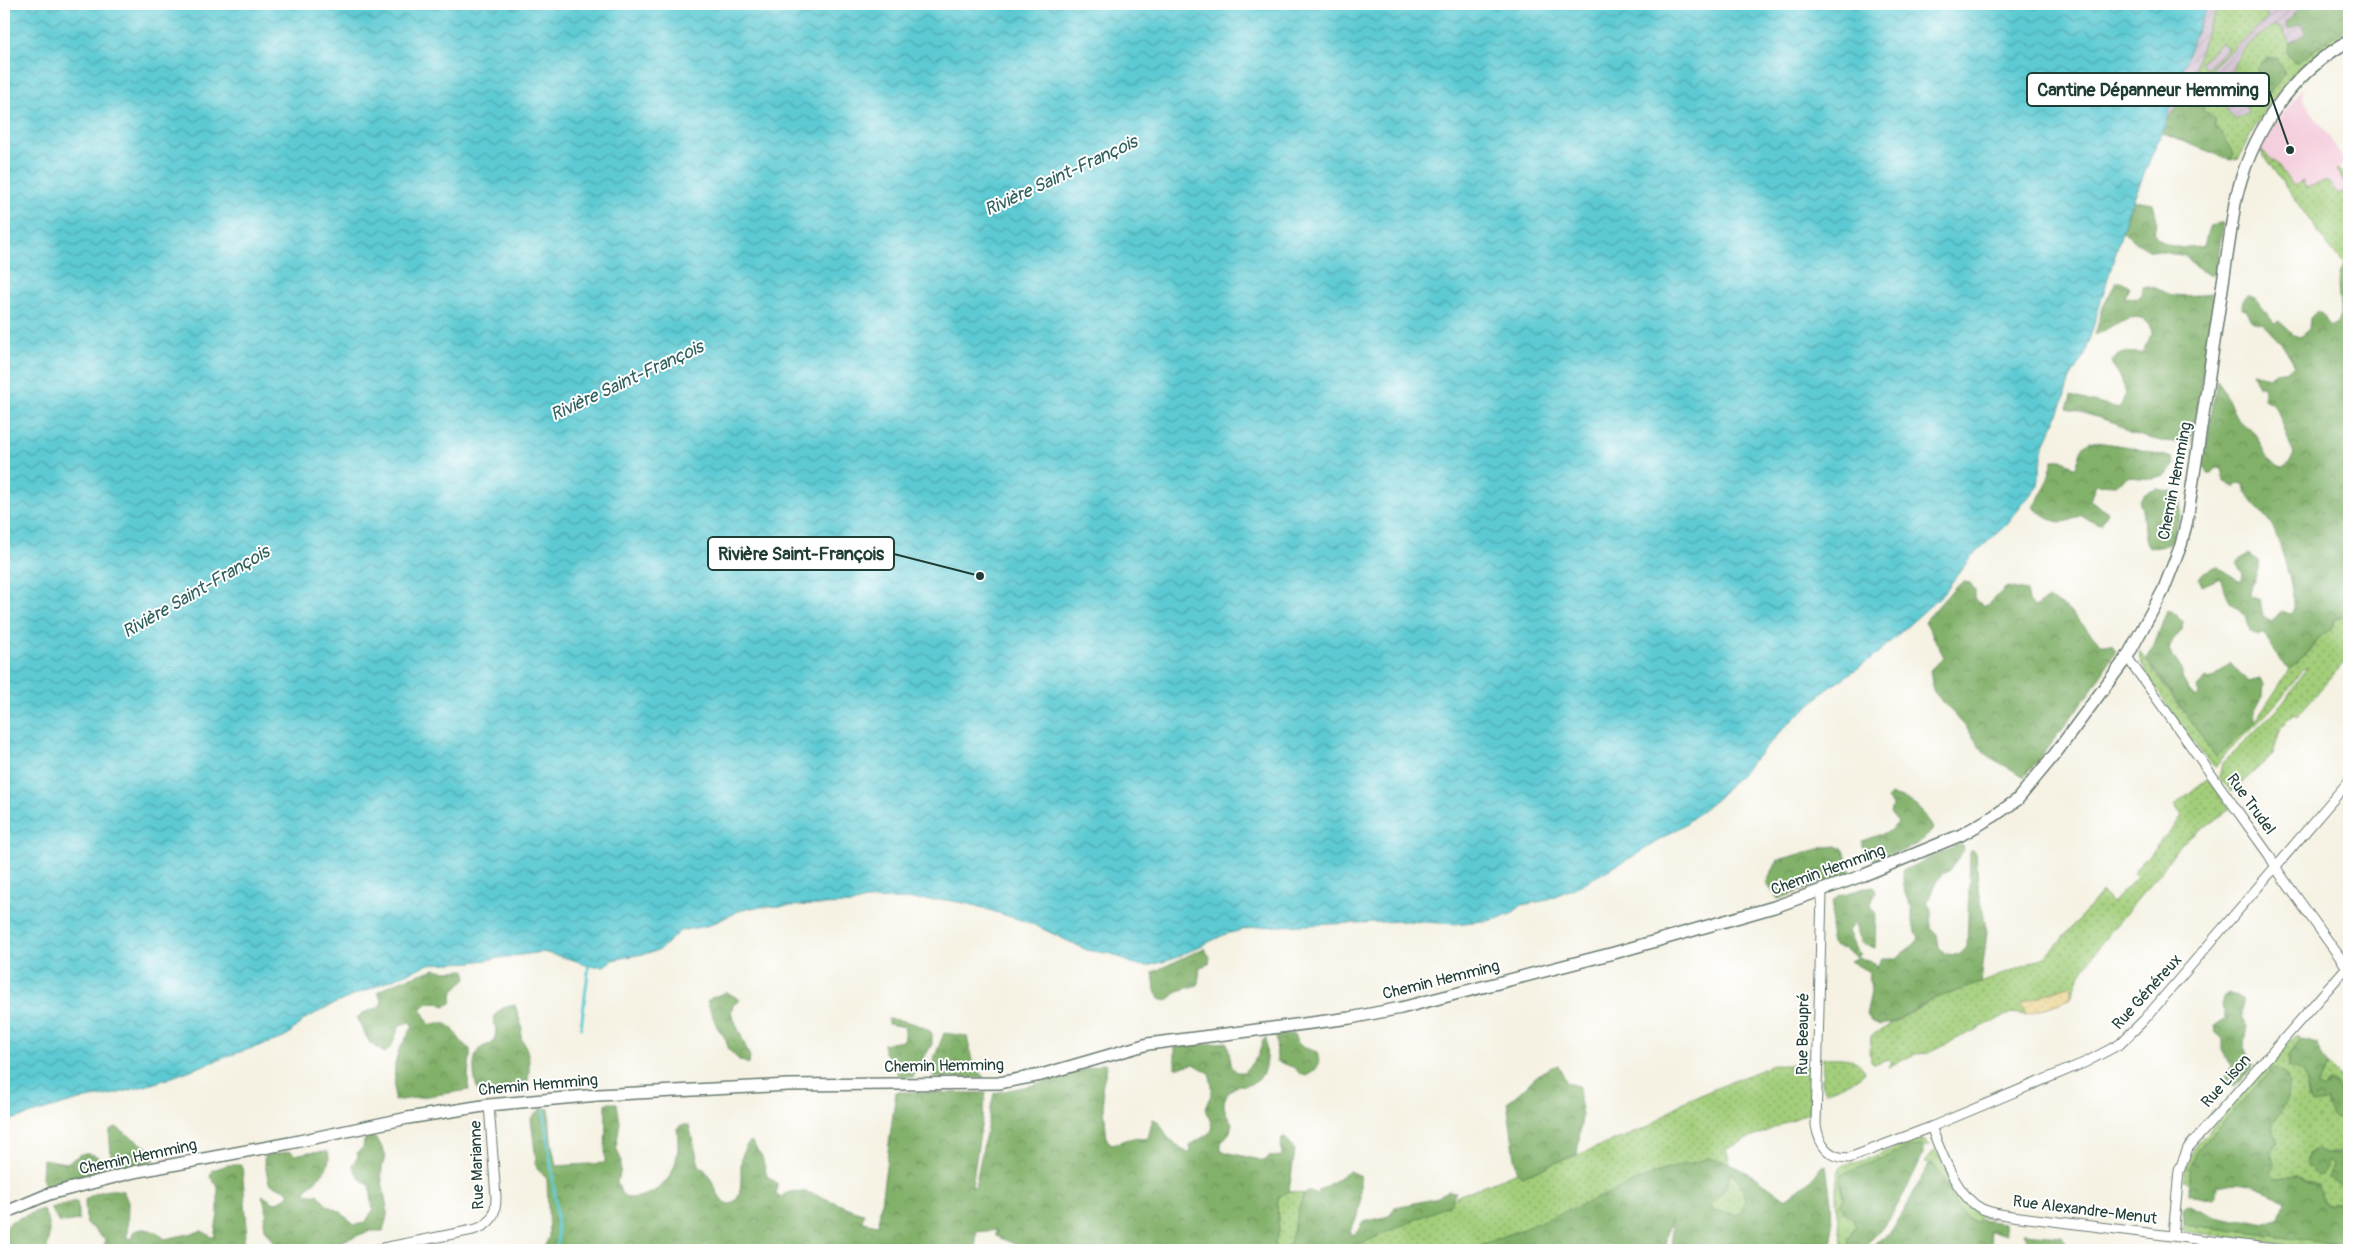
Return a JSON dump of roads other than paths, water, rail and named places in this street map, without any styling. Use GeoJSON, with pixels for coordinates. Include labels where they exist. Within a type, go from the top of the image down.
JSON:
{"type":"FeatureCollection","features":[{"type":"Feature","properties":{"kind":"street","name":"Chemin Hemming"},"geometry":{"type":"LineString","coordinates":[[4,1213],[55,1192],[134,1172],[290,1143],[416,1116],[489,1105],[598,1095],[788,1085],[1000,1083],[1041,1075],[1145,1044],[1350,1018],[1401,1008],[1650,943],[1822,892],[1961,835],[2006,809],[2036,779],[2127,657],[2164,591],[2185,530],[2235,203],[2247,160],[2257,138],[2293,87],[2320,60],[2349,41]]}},
{"type":"Feature","properties":{"kind":"street","name":"Rue Trudel"},"geometry":{"type":"LineString","coordinates":[[2127,657],[2348,968]]}},
{"type":"Feature","properties":{"kind":"street","name":"Rue Généreux"},"geometry":{"type":"LineString","coordinates":[[1849,1158],[1931,1127],[2086,1062],[2120,1044],[2144,1020],[2349,781]]}},
{"type":"Feature","properties":{"kind":"street","name":"Rue Beaupré"},"geometry":{"type":"LineString","coordinates":[[1822,892],[1816,1125],[1819,1139],[1825,1150],[1836,1157],[1849,1158]]}},
{"type":"Feature","properties":{"kind":"street","name":"Rue Lison"},"geometry":{"type":"LineString","coordinates":[[2173,1236],[2178,1172],[2188,1148],[2348,968]]}},
{"type":"Feature","properties":{"kind":"street","name":"Rue Marianne"},"geometry":{"type":"LineString","coordinates":[[373,1250],[473,1230],[484,1226],[492,1219],[496,1209],[496,1197],[489,1105]]}},
{"type":"Feature","properties":{"kind":"street","name":"Rue Alexandre-Menut"},"geometry":{"type":"LineString","coordinates":[[1931,1127],[1960,1189],[1971,1202],[1982,1209],[2012,1216],[2283,1250]]}},
{"type":"Feature","properties":{"kind":"water","name":"Rivière Saint-François"},"geometry":{"type":"Polygon","coordinates":[[[4,4],[2209,4],[2193,39],[2166,122],[2128,212],[2085,354],[2070,379],[2060,410],[2044,445],[2038,485],[2007,524],[1971,557],[1943,594],[1871,659],[1829,688],[1788,724],[1717,799],[1685,824],[1637,854],[1579,886],[1543,901],[1522,905],[1511,914],[1493,920],[1454,924],[1407,921],[1255,927],[1226,934],[1173,959],[1148,966],[1136,965],[1112,954],[1087,950],[1030,923],[970,904],[947,900],[888,899],[865,900],[852,904],[756,907],[741,910],[710,925],[680,931],[658,951],[612,960],[604,966],[588,966],[574,960],[542,952],[472,962],[429,964],[329,1006],[305,1019],[284,1038],[156,1083],[111,1095],[79,1100],[4,1122],[4,4]]]}},
{"type":"Feature","properties":{"kind":"waterway"},"geometry":{"type":"LineString","coordinates":[[581,1028],[589,964]]}},
{"type":"Feature","properties":{"kind":"waterway"},"geometry":{"type":"LineString","coordinates":[[544,1111],[556,1204],[558,1250]]}},
{"type":"Feature","properties":{"kind":"place","name":"Cantine Dépanneur Hemming"},"geometry":{"type":"Point","coordinates":[2290,150]}},
{"type":"Feature","properties":{"kind":"place","name":"Rivière Saint-François"},"geometry":{"type":"Point","coordinates":[980,576]}}]}
